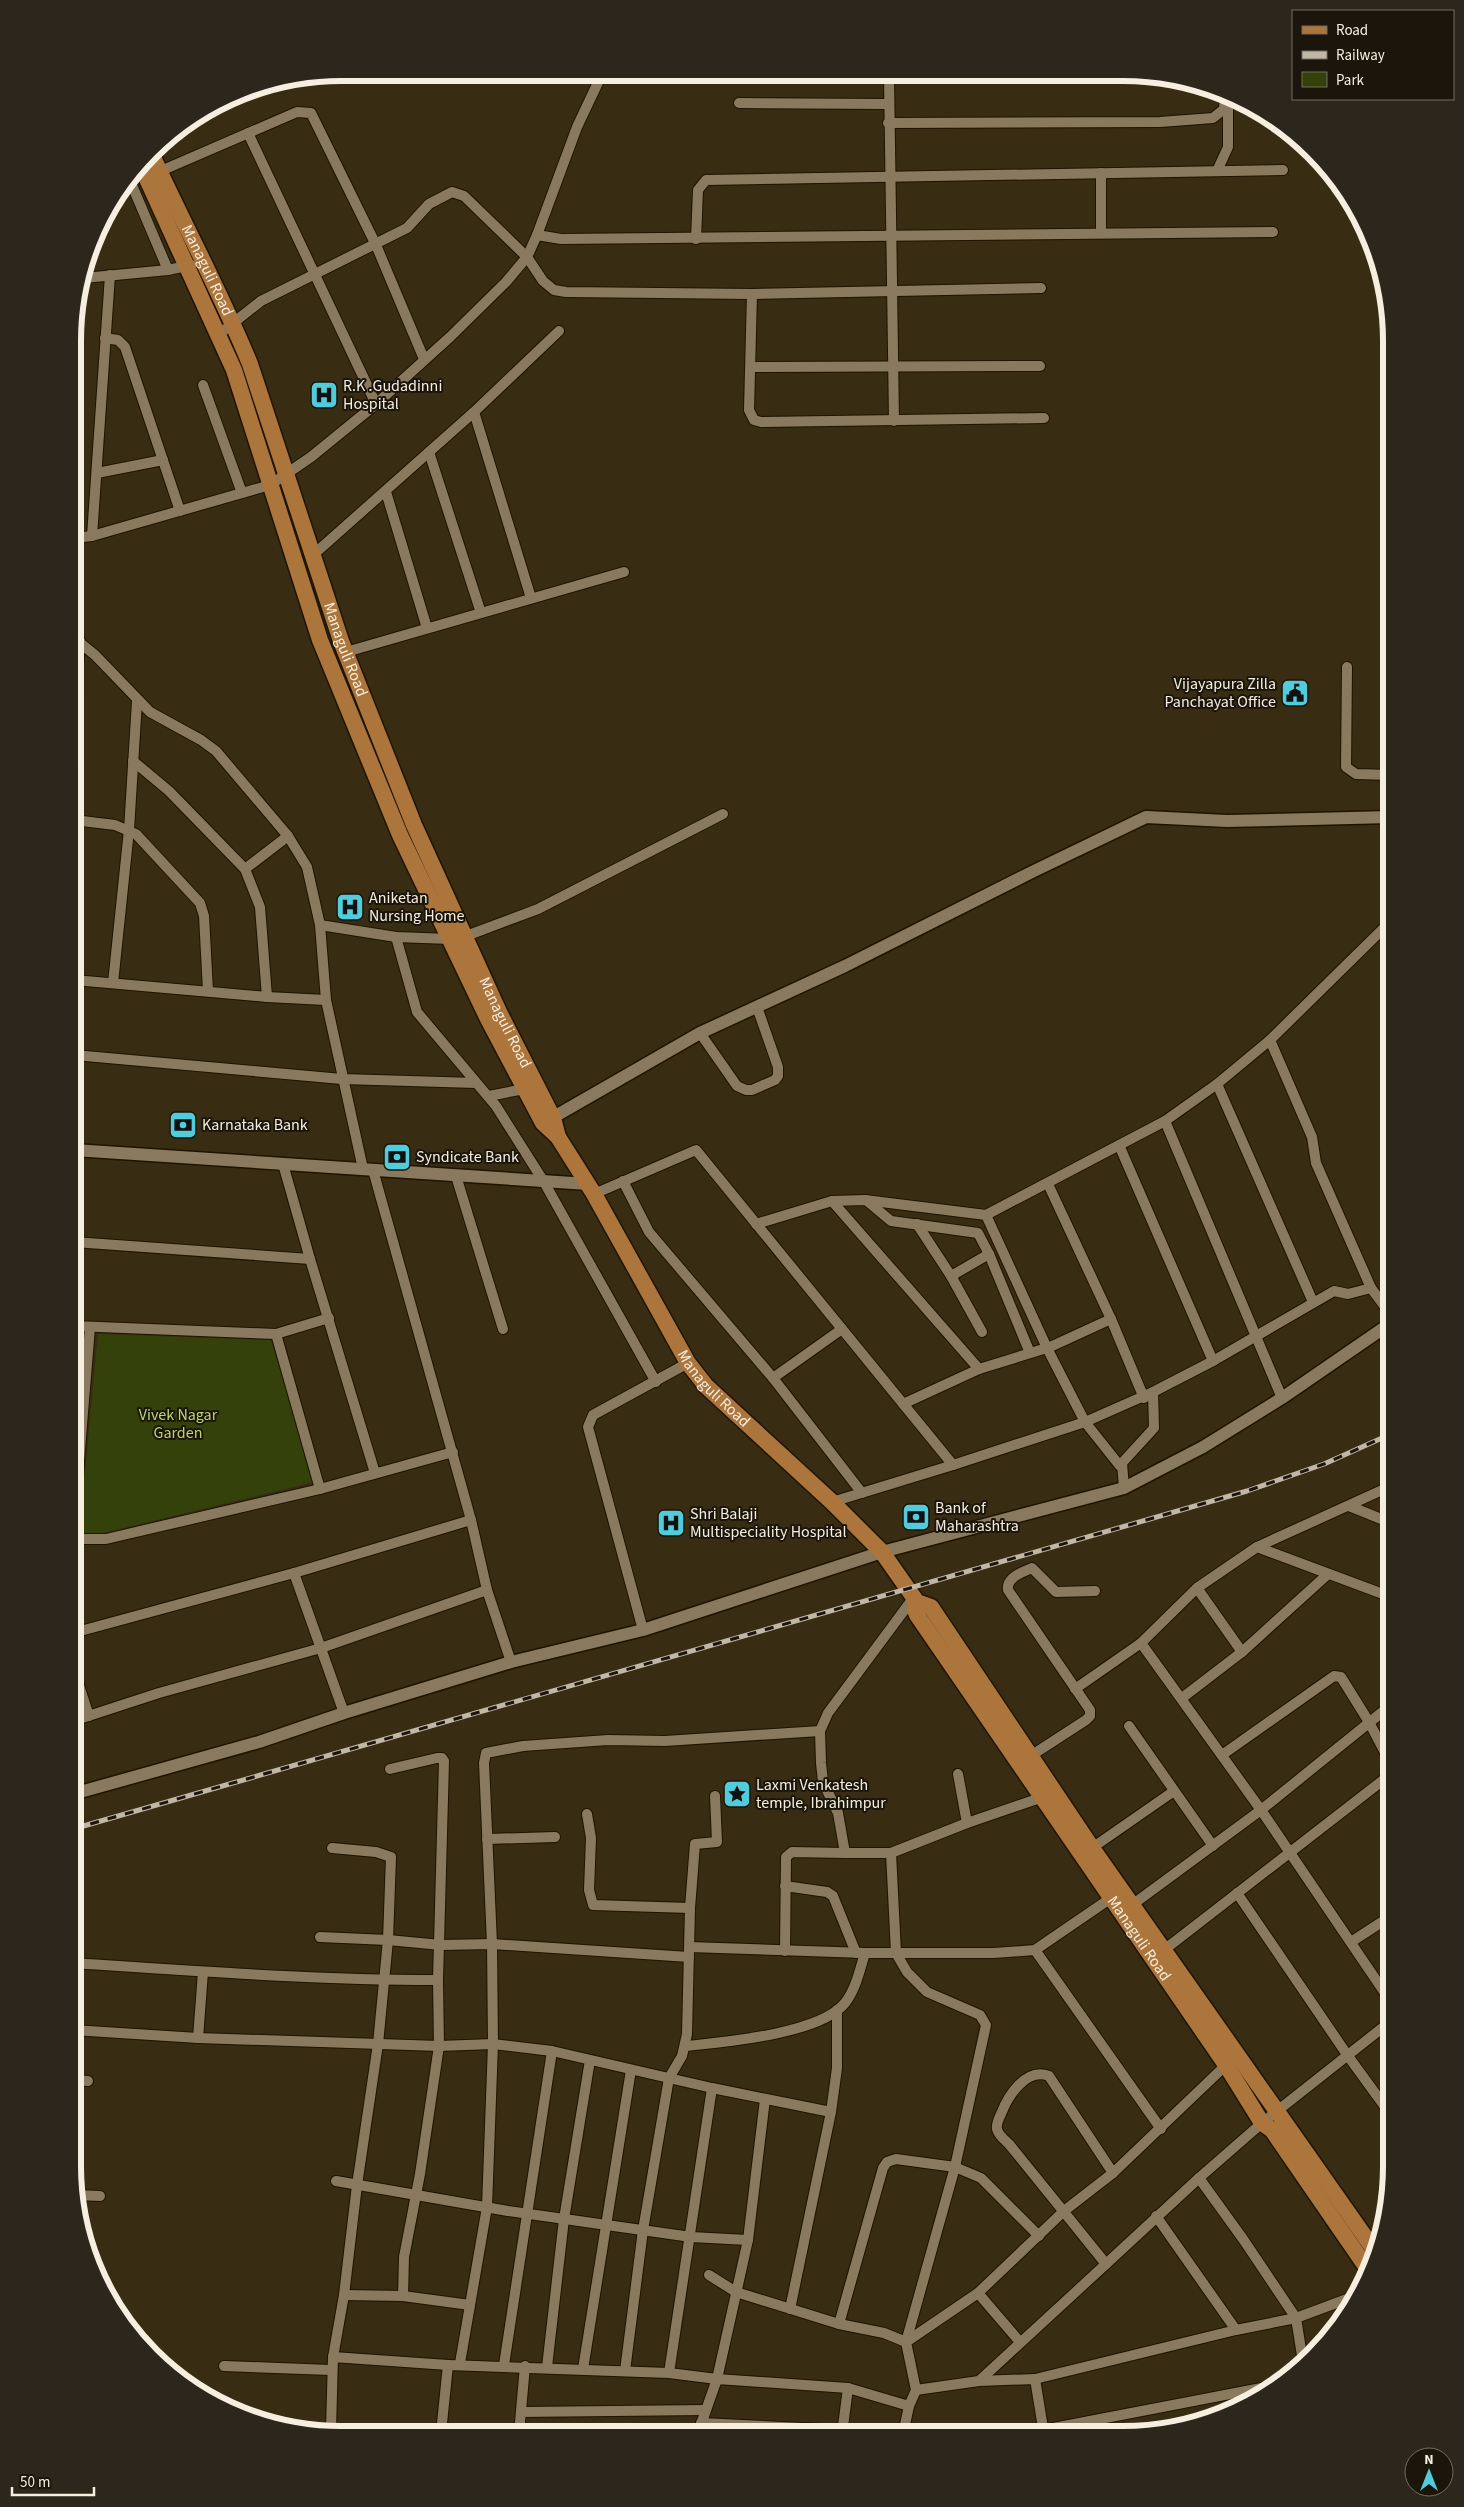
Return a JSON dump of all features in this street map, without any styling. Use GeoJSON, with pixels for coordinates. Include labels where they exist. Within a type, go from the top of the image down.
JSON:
{"type":"FeatureCollection","features":[{"type":"Feature","properties":{"kind":"main road","name":"Managuli Road"},"geometry":{"type":"LineString","coordinates":[[144,175],[194,264],[232,322],[250,364],[346,652],[458,937],[524,1089],[548,1120]]}},
{"type":"Feature","properties":{"kind":"main road","name":"Managuli Road"},"geometry":{"type":"LineString","coordinates":[[194,264],[218,335],[234,370],[328,660],[400,835],[500,1014],[548,1120],[591,1189],[688,1363],[706,1386],[832,1502],[882,1552],[915,1600],[931,1607],[1029,1757],[1370,2245]]}},
{"type":"Feature","properties":{"kind":"main road","name":"Managuli Road"},"geometry":{"type":"LineString","coordinates":[[915,1600],[917,1615],[1226,2065],[1262,2123],[1272,2130],[1364,2263]]}},
{"type":"Feature","properties":{"kind":"street"},"geometry":{"type":"LineString","coordinates":[[81,537],[92,536],[270,485],[287,474],[376,404],[450,337],[506,282],[527,257],[537,235],[576,127],[599,81]]}},
{"type":"Feature","properties":{"kind":"street"},"geometry":{"type":"LineString","coordinates":[[889,81],[894,421]]}},
{"type":"Feature","properties":{"kind":"street"},"geometry":{"type":"LineString","coordinates":[[888,123],[1160,122],[1213,118],[1224,109],[1224,102]]}},
{"type":"Feature","properties":{"kind":"street"},"geometry":{"type":"LineString","coordinates":[[739,103],[888,104]]}},
{"type":"Feature","properties":{"kind":"street"},"geometry":{"type":"LineString","coordinates":[[1216,171],[1228,147],[1228,109]]}},
{"type":"Feature","properties":{"kind":"street"},"geometry":{"type":"LineString","coordinates":[[168,270],[144,175],[297,112],[311,113],[376,245],[424,359]]}},
{"type":"Feature","properties":{"kind":"street"},"geometry":{"type":"LineString","coordinates":[[248,133],[376,404]]}},
{"type":"Feature","properties":{"kind":"street"},"geometry":{"type":"LineString","coordinates":[[696,239],[698,190],[706,180],[1282,170]]}},
{"type":"Feature","properties":{"kind":"street"},"geometry":{"type":"LineString","coordinates":[[1101,173],[1101,233]]}},
{"type":"Feature","properties":{"kind":"street"},"geometry":{"type":"LineString","coordinates":[[218,335],[232,322],[261,301],[376,245],[406,228],[429,204],[452,192],[464,196],[527,257],[543,280],[554,290],[566,292],[752,294],[1041,288]]}},
{"type":"Feature","properties":{"kind":"street"},"geometry":{"type":"LineString","coordinates":[[537,235],[561,239],[696,239],[1273,232]]}},
{"type":"Feature","properties":{"kind":"street"},"geometry":{"type":"LineString","coordinates":[[89,277],[168,270],[194,264]]}},
{"type":"Feature","properties":{"kind":"street"},"geometry":{"type":"LineString","coordinates":[[92,536],[110,275]]}},
{"type":"Feature","properties":{"kind":"street"},"geometry":{"type":"LineString","coordinates":[[752,294],[749,410],[754,420],[761,422],[1044,418]]}},
{"type":"Feature","properties":{"kind":"street"},"geometry":{"type":"LineString","coordinates":[[313,555],[474,412],[559,331]]}},
{"type":"Feature","properties":{"kind":"street"},"geometry":{"type":"LineString","coordinates":[[105,338],[118,340],[125,347],[180,511]]}},
{"type":"Feature","properties":{"kind":"street"},"geometry":{"type":"LineString","coordinates":[[751,367],[1040,366]]}},
{"type":"Feature","properties":{"kind":"street"},"geometry":{"type":"LineString","coordinates":[[204,385],[242,493]]}},
{"type":"Feature","properties":{"kind":"street"},"geometry":{"type":"LineString","coordinates":[[474,412],[531,598]]}},
{"type":"Feature","properties":{"kind":"street"},"geometry":{"type":"LineString","coordinates":[[429,452],[481,613]]}},
{"type":"Feature","properties":{"kind":"street"},"geometry":{"type":"LineString","coordinates":[[96,473],[163,460]]}},
{"type":"Feature","properties":{"kind":"street"},"geometry":{"type":"LineString","coordinates":[[386,492],[427,628]]}},
{"type":"Feature","properties":{"kind":"street"},"geometry":{"type":"LineString","coordinates":[[346,652],[624,572]]}},
{"type":"Feature","properties":{"kind":"street"},"geometry":{"type":"LineString","coordinates":[[81,644],[137,701],[159,718],[201,740],[216,752],[288,836],[307,867],[320,925],[326,1000],[342,1079],[452,1452],[471,1520],[487,1590],[511,1662]]}},
{"type":"Feature","properties":{"kind":"street"},"geometry":{"type":"LineString","coordinates":[[1347,667],[1346,767],[1356,774],[1383,776]]}},
{"type":"Feature","properties":{"kind":"street"},"geometry":{"type":"LineString","coordinates":[[113,983],[129,830],[137,701]]}},
{"type":"Feature","properties":{"kind":"street"},"geometry":{"type":"LineString","coordinates":[[133,761],[170,791],[245,869],[260,907],[267,997]]}},
{"type":"Feature","properties":{"kind":"street"},"geometry":{"type":"LineString","coordinates":[[320,925],[396,937],[458,937],[538,909],[723,814]]}},
{"type":"Feature","properties":{"kind":"street"},"geometry":{"type":"LineString","coordinates":[[548,1120],[700,1033],[845,966],[1146,817],[1227,821],[1383,817]]}},
{"type":"Feature","properties":{"kind":"street"},"geometry":{"type":"LineString","coordinates":[[81,821],[115,825],[129,830],[142,840],[200,903],[204,916],[208,991]]}},
{"type":"Feature","properties":{"kind":"street"},"geometry":{"type":"LineString","coordinates":[[245,869],[288,836]]}},
{"type":"Feature","properties":{"kind":"street"},"geometry":{"type":"LineString","coordinates":[[756,1224],[832,1201],[865,1200],[986,1214],[1048,1184],[1165,1121],[1217,1084],[1270,1040],[1383,929]]}},
{"type":"Feature","properties":{"kind":"street"},"geometry":{"type":"LineString","coordinates":[[396,937],[417,1012],[489,1096],[544,1182],[656,1382]]}},
{"type":"Feature","properties":{"kind":"street"},"geometry":{"type":"LineString","coordinates":[[81,981],[267,997],[326,1000]]}},
{"type":"Feature","properties":{"kind":"street"},"geometry":{"type":"LineString","coordinates":[[700,1033],[737,1086],[752,1090],[775,1080],[778,1076],[778,1067],[757,1007]]}},
{"type":"Feature","properties":{"kind":"street"},"geometry":{"type":"LineString","coordinates":[[1270,1040],[1312,1137],[1316,1163],[1371,1288],[1383,1304]]}},
{"type":"Feature","properties":{"kind":"street"},"geometry":{"type":"LineString","coordinates":[[81,1056],[342,1079],[476,1083]]}},
{"type":"Feature","properties":{"kind":"street"},"geometry":{"type":"LineString","coordinates":[[1217,1084],[1313,1302]]}},
{"type":"Feature","properties":{"kind":"street"},"geometry":{"type":"LineString","coordinates":[[489,1096],[524,1089]]}},
{"type":"Feature","properties":{"kind":"street"},"geometry":{"type":"LineString","coordinates":[[1165,1121],[1282,1398]]}},
{"type":"Feature","properties":{"kind":"street"},"geometry":{"type":"LineString","coordinates":[[1119,1145],[1213,1361]]}},
{"type":"Feature","properties":{"kind":"street"},"geometry":{"type":"LineString","coordinates":[[81,1150],[544,1182],[591,1189],[623,1181],[696,1150],[953,1465]]}},
{"type":"Feature","properties":{"kind":"street"},"geometry":{"type":"LineString","coordinates":[[283,1164],[375,1473]]}},
{"type":"Feature","properties":{"kind":"street"},"geometry":{"type":"LineString","coordinates":[[456,1176],[503,1329]]}},
{"type":"Feature","properties":{"kind":"street"},"geometry":{"type":"LineString","coordinates":[[623,1181],[649,1232],[773,1378],[862,1493]]}},
{"type":"Feature","properties":{"kind":"street"},"geometry":{"type":"LineString","coordinates":[[1048,1184],[1111,1319],[1144,1398]]}},
{"type":"Feature","properties":{"kind":"street"},"geometry":{"type":"LineString","coordinates":[[865,1200],[891,1221],[978,1233],[990,1254],[1030,1353]]}},
{"type":"Feature","properties":{"kind":"street"},"geometry":{"type":"LineString","coordinates":[[832,1201],[978,1369]]}},
{"type":"Feature","properties":{"kind":"street"},"geometry":{"type":"LineString","coordinates":[[986,1214],[1047,1348],[1085,1422],[1120,1466],[1124,1488]]}},
{"type":"Feature","properties":{"kind":"street"},"geometry":{"type":"LineString","coordinates":[[917,1224],[951,1276],[982,1332]]}},
{"type":"Feature","properties":{"kind":"street"},"geometry":{"type":"LineString","coordinates":[[81,1243],[310,1259]]}},
{"type":"Feature","properties":{"kind":"street"},"geometry":{"type":"LineString","coordinates":[[951,1276],[990,1254]]}},
{"type":"Feature","properties":{"kind":"street"},"geometry":{"type":"LineString","coordinates":[[832,1502],[1085,1422],[1144,1398],[1213,1361],[1334,1291],[1348,1294],[1371,1288]]}},
{"type":"Feature","properties":{"kind":"street"},"geometry":{"type":"LineString","coordinates":[[81,1326],[276,1334],[329,1318]]}},
{"type":"Feature","properties":{"kind":"street"},"geometry":{"type":"LineString","coordinates":[[903,1404],[978,1369],[1047,1348],[1111,1319]]}},
{"type":"Feature","properties":{"kind":"street"},"geometry":{"type":"LineString","coordinates":[[81,1437],[90,1327]]}},
{"type":"Feature","properties":{"kind":"street"},"geometry":{"type":"LineString","coordinates":[[773,1378],[842,1329]]}},
{"type":"Feature","properties":{"kind":"street"},"geometry":{"type":"LineString","coordinates":[[81,1792],[259,1742],[344,1713],[511,1662],[643,1630],[882,1552],[1124,1488],[1203,1447],[1282,1398],[1383,1329]]}},
{"type":"Feature","properties":{"kind":"street"},"geometry":{"type":"LineString","coordinates":[[276,1334],[320,1488]]}},
{"type":"Feature","properties":{"kind":"street"},"geometry":{"type":"LineString","coordinates":[[643,1630],[588,1427],[593,1415],[688,1363]]}},
{"type":"Feature","properties":{"kind":"street"},"geometry":{"type":"LineString","coordinates":[[1120,1466],[1154,1428],[1154,1392]]}},
{"type":"Feature","properties":{"kind":"street"},"geometry":{"type":"LineString","coordinates":[[81,1539],[106,1539],[320,1488],[452,1452]]}},
{"type":"Feature","properties":{"kind":"street"},"geometry":{"type":"LineString","coordinates":[[1075,1689],[1141,1643],[1197,1588],[1257,1547],[1383,1490]]}},
{"type":"Feature","properties":{"kind":"street"},"geometry":{"type":"LineString","coordinates":[[1350,1506],[1383,1519]]}},
{"type":"Feature","properties":{"kind":"street"},"geometry":{"type":"LineString","coordinates":[[81,1631],[294,1573],[471,1520]]}},
{"type":"Feature","properties":{"kind":"street"},"geometry":{"type":"LineString","coordinates":[[1257,1547],[1383,1594]]}},
{"type":"Feature","properties":{"kind":"street"},"geometry":{"type":"LineString","coordinates":[[1029,1757],[1090,1716],[1090,1710],[1008,1590],[1007,1584],[1010,1580],[1032,1568],[1056,1592],[1095,1591]]}},
{"type":"Feature","properties":{"kind":"street"},"geometry":{"type":"LineString","coordinates":[[294,1573],[344,1713]]}},
{"type":"Feature","properties":{"kind":"street"},"geometry":{"type":"LineString","coordinates":[[1182,1698],[1242,1652],[1328,1574]]}},
{"type":"Feature","properties":{"kind":"street"},"geometry":{"type":"LineString","coordinates":[[1197,1588],[1242,1652]]}},
{"type":"Feature","properties":{"kind":"street"},"geometry":{"type":"LineString","coordinates":[[81,1718],[158,1693],[321,1648],[487,1590]]}},
{"type":"Feature","properties":{"kind":"street"},"geometry":{"type":"LineString","coordinates":[[845,1853],[838,1813],[823,1782],[820,1731],[828,1713],[915,1600]]}},
{"type":"Feature","properties":{"kind":"street"},"geometry":{"type":"LineString","coordinates":[[1141,1643],[1261,1810],[1383,1990]]}},
{"type":"Feature","properties":{"kind":"street"},"geometry":{"type":"LineString","coordinates":[[1222,1755],[1334,1676],[1341,1677],[1383,1749]]}},
{"type":"Feature","properties":{"kind":"street"},"geometry":{"type":"LineString","coordinates":[[81,1692],[89,1716]]}},
{"type":"Feature","properties":{"kind":"street"},"geometry":{"type":"LineString","coordinates":[[1132,1905],[1261,1810],[1383,1711]]}},
{"type":"Feature","properties":{"kind":"street"},"geometry":{"type":"LineString","coordinates":[[1129,1726],[1213,1846]]}},
{"type":"Feature","properties":{"kind":"street"},"geometry":{"type":"LineString","coordinates":[[460,2363],[486,2207],[493,2044],[492,1944],[484,1763],[486,1753],[523,1746],[608,1740],[665,1741],[820,1731]]}},
{"type":"Feature","properties":{"kind":"street"},"geometry":{"type":"LineString","coordinates":[[390,1769],[437,1758],[442,1758],[444,1761],[441,1945],[438,1980],[439,2046],[416,2195],[404,2257],[403,2296]]}},
{"type":"Feature","properties":{"kind":"street"},"geometry":{"type":"LineString","coordinates":[[958,1774],[967,1823]]}},
{"type":"Feature","properties":{"kind":"street"},"geometry":{"type":"LineString","coordinates":[[1164,1950],[1383,1780]]}},
{"type":"Feature","properties":{"kind":"street"},"geometry":{"type":"LineString","coordinates":[[1092,1848],[1174,1791]]}},
{"type":"Feature","properties":{"kind":"street"},"geometry":{"type":"LineString","coordinates":[[625,2370],[643,2230],[669,2078],[680,2062],[686,2046],[690,1908],[695,1844],[717,1842],[715,1796]]}},
{"type":"Feature","properties":{"kind":"street"},"geometry":{"type":"LineString","coordinates":[[785,1951],[785,1860],[792,1852],[891,1853],[967,1823],[1043,1797]]}},
{"type":"Feature","properties":{"kind":"street"},"geometry":{"type":"LineString","coordinates":[[588,1814],[591,1838],[589,1890],[594,1906],[690,1908]]}},
{"type":"Feature","properties":{"kind":"street"},"geometry":{"type":"LineString","coordinates":[[487,1839],[555,1837]]}},
{"type":"Feature","properties":{"kind":"street"},"geometry":{"type":"LineString","coordinates":[[331,2425],[331,2370],[344,2295],[356,2185],[378,2044],[382,1980],[388,1940],[390,1857],[376,1852],[332,1848]]}},
{"type":"Feature","properties":{"kind":"street"},"geometry":{"type":"LineString","coordinates":[[891,1853],[896,1953],[907,1972],[926,1992],[980,2015],[986,2025],[955,2167],[906,2342],[916,2390],[909,2406],[905,2426]]}},
{"type":"Feature","properties":{"kind":"street"},"geometry":{"type":"LineString","coordinates":[[686,2046],[769,2035],[825,2018],[848,1999],[857,1979],[860,1953],[833,1896],[827,1892],[785,1886]]}},
{"type":"Feature","properties":{"kind":"street"},"geometry":{"type":"LineString","coordinates":[[1238,1893],[1348,2056],[1383,2104]]}},
{"type":"Feature","properties":{"kind":"street"},"geometry":{"type":"LineString","coordinates":[[320,1937],[441,1945],[492,1944],[689,1952],[994,1953],[1035,1950],[1111,1898]]}},
{"type":"Feature","properties":{"kind":"street"},"geometry":{"type":"LineString","coordinates":[[1350,1942],[1383,1921]]}},
{"type":"Feature","properties":{"kind":"street"},"geometry":{"type":"LineString","coordinates":[[1035,1950],[1161,2129]]}},
{"type":"Feature","properties":{"kind":"street"},"geometry":{"type":"LineString","coordinates":[[81,1964],[202,1972],[382,1980],[438,1980]]}},
{"type":"Feature","properties":{"kind":"street"},"geometry":{"type":"LineString","coordinates":[[198,2038],[202,1972]]}},
{"type":"Feature","properties":{"kind":"street"},"geometry":{"type":"LineString","coordinates":[[790,2308],[831,2112],[836,2068],[837,2010]]}},
{"type":"Feature","properties":{"kind":"street"},"geometry":{"type":"LineString","coordinates":[[979,2381],[1199,2178],[1262,2123],[1383,2028]]}},
{"type":"Feature","properties":{"kind":"street"},"geometry":{"type":"LineString","coordinates":[[81,2031],[198,2038],[439,2046],[493,2044],[552,2050],[712,2088],[831,2112]]}},
{"type":"Feature","properties":{"kind":"street"},"geometry":{"type":"LineString","coordinates":[[504,2366],[552,2050]]}},
{"type":"Feature","properties":{"kind":"street"},"geometry":{"type":"LineString","coordinates":[[548,2367],[564,2219],[590,2060]]}},
{"type":"Feature","properties":{"kind":"street"},"geometry":{"type":"LineString","coordinates":[[906,2342],[978,2293],[1064,2210],[1113,2173],[1161,2129],[1226,2065]]}},
{"type":"Feature","properties":{"kind":"street"},"geometry":{"type":"LineString","coordinates":[[583,2369],[605,2225],[632,2070]]}},
{"type":"Feature","properties":{"kind":"street"},"geometry":{"type":"LineString","coordinates":[[1106,2264],[1064,2210],[997,2131],[997,2125],[1007,2098],[1030,2076],[1038,2073],[1049,2076],[1113,2173]]}},
{"type":"Feature","properties":{"kind":"street"},"geometry":{"type":"LineString","coordinates":[[81,2080],[88,2080]]}},
{"type":"Feature","properties":{"kind":"street"},"geometry":{"type":"LineString","coordinates":[[669,2373],[712,2088]]}},
{"type":"Feature","properties":{"kind":"street"},"geometry":{"type":"LineString","coordinates":[[701,2426],[717,2379],[748,2240],[765,2099]]}},
{"type":"Feature","properties":{"kind":"street"},"geometry":{"type":"LineString","coordinates":[[839,2324],[883,2168],[887,2162],[896,2159],[955,2167],[981,2178],[1039,2236]]}},
{"type":"Feature","properties":{"kind":"street"},"geometry":{"type":"LineString","coordinates":[[1199,2178],[1244,2239],[1296,2318],[1302,2354]]}},
{"type":"Feature","properties":{"kind":"street"},"geometry":{"type":"LineString","coordinates":[[336,2181],[605,2225],[691,2237],[748,2240]]}},
{"type":"Feature","properties":{"kind":"street"},"geometry":{"type":"LineString","coordinates":[[83,2195],[100,2196]]}},
{"type":"Feature","properties":{"kind":"street"},"geometry":{"type":"LineString","coordinates":[[1156,2216],[1236,2330]]}},
{"type":"Feature","properties":{"kind":"street"},"geometry":{"type":"LineString","coordinates":[[709,2275],[736,2292],[839,2324],[884,2333],[906,2342]]}},
{"type":"Feature","properties":{"kind":"street"},"geometry":{"type":"LineString","coordinates":[[978,2293],[1020,2342]]}},
{"type":"Feature","properties":{"kind":"street"},"geometry":{"type":"LineString","coordinates":[[344,2295],[403,2296],[470,2304]]}},
{"type":"Feature","properties":{"kind":"street"},"geometry":{"type":"LineString","coordinates":[[916,2390],[979,2381],[1034,2379],[1236,2330],[1296,2318],[1346,2299]]}},
{"type":"Feature","properties":{"kind":"street"},"geometry":{"type":"LineString","coordinates":[[333,2357],[448,2365],[460,2363],[625,2370],[717,2379],[848,2388],[909,2406]]}},
{"type":"Feature","properties":{"kind":"street"},"geometry":{"type":"LineString","coordinates":[[442,2426],[448,2365]]}},
{"type":"Feature","properties":{"kind":"street"},"geometry":{"type":"LineString","coordinates":[[224,2366],[331,2370]]}},
{"type":"Feature","properties":{"kind":"street"},"geometry":{"type":"LineString","coordinates":[[520,2426],[525,2366]]}},
{"type":"Feature","properties":{"kind":"street"},"geometry":{"type":"LineString","coordinates":[[1034,2379],[1043,2426]]}},
{"type":"Feature","properties":{"kind":"street"},"geometry":{"type":"LineString","coordinates":[[844,2426],[848,2388]]}},
{"type":"Feature","properties":{"kind":"street"},"geometry":{"type":"LineString","coordinates":[[1074,2426],[1256,2389]]}},
{"type":"Feature","properties":{"kind":"street"},"geometry":{"type":"LineString","coordinates":[[521,2412],[705,2410]]}},
{"type":"Feature","properties":{"kind":"green space","name":"Vivek Nagar Garden"},"geometry":{"type":"Polygon","coordinates":[[[98,1334],[271,1340],[314,1482],[99,1534],[81,1534],[81,1513],[98,1334]]]}},
{"type":"Feature","properties":{"kind":"railway"},"geometry":{"type":"LineString","coordinates":[[81,1827],[1247,1491],[1324,1464],[1383,1438]]}},
{"type":"Feature","properties":{"kind":"place","name":"R.K .Gudadinni Hospital"},"geometry":{"type":"Point","coordinates":[324,395]}},
{"type":"Feature","properties":{"kind":"place","name":"Vijayapura Zilla Panchayat Office"},"geometry":{"type":"Point","coordinates":[1295,693]}},
{"type":"Feature","properties":{"kind":"place","name":"Aniketan Nursing Home"},"geometry":{"type":"Point","coordinates":[350,907]}},
{"type":"Feature","properties":{"kind":"place","name":"Karnataka Bank"},"geometry":{"type":"Point","coordinates":[183,1125]}},
{"type":"Feature","properties":{"kind":"place","name":"Syndicate Bank"},"geometry":{"type":"Point","coordinates":[397,1157]}},
{"type":"Feature","properties":{"kind":"place","name":"Bank of Maharashtra"},"geometry":{"type":"Point","coordinates":[916,1517]}},
{"type":"Feature","properties":{"kind":"place","name":"Shri Balaji Multispeciality Hospital"},"geometry":{"type":"Point","coordinates":[671,1523]}},
{"type":"Feature","properties":{"kind":"place","name":"Laxmi Venkatesh temple, Ibrahimpur"},"geometry":{"type":"Point","coordinates":[737,1794]}}]}
